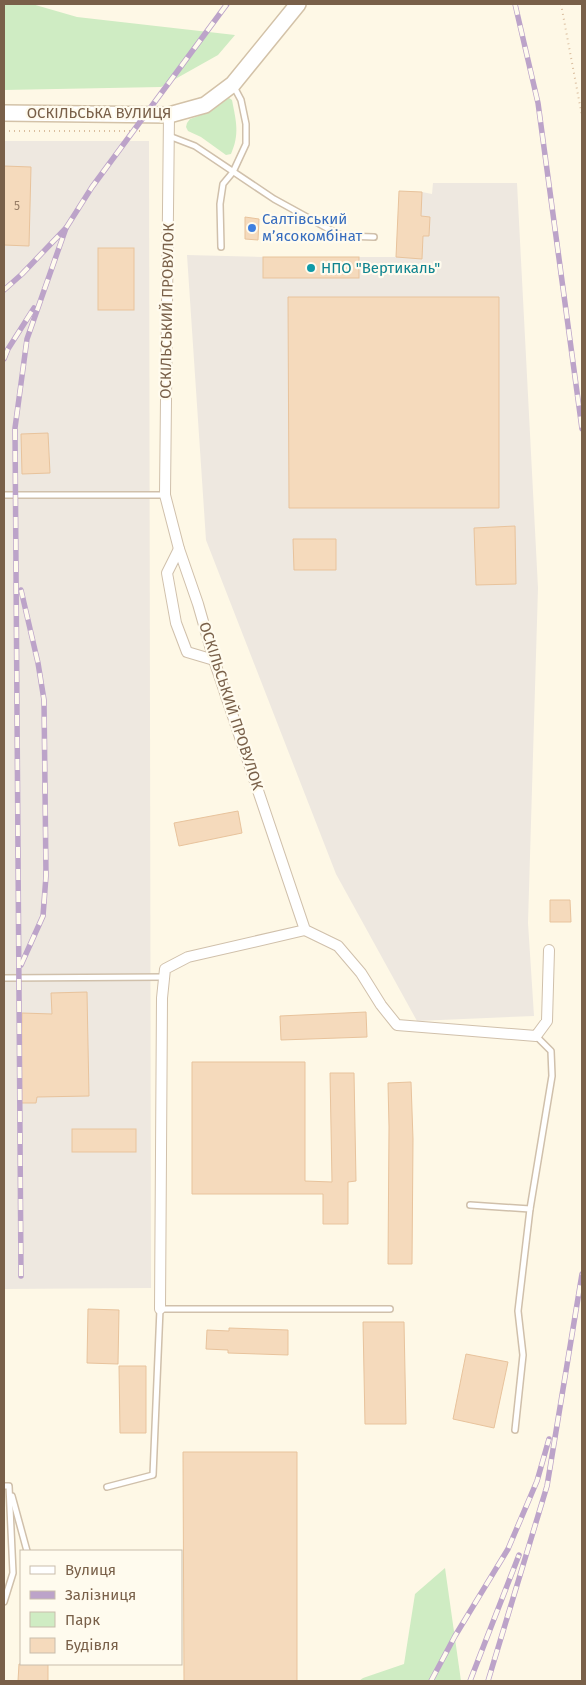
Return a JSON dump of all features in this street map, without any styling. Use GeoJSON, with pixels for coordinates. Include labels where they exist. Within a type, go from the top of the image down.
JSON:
{"type":"FeatureCollection","features":[{"type":"Feature","properties":{"kind":"main road","name":"ОСКІЛЬСЬКА ВУЛИЦЯ"},"geometry":{"type":"LineString","coordinates":[[4,113],[169,115],[205,105],[233,84],[298,4]]}},
{"type":"Feature","properties":{"kind":"street","name":"ОСКІЛЬСЬКИЙ ПРОВУЛОК"},"geometry":{"type":"LineString","coordinates":[[169,115],[165,495],[179,549],[198,604],[214,660],[305,930]]}},
{"type":"Feature","properties":{"kind":"street"},"geometry":{"type":"LineString","coordinates":[[179,549],[167,573],[176,623],[187,652],[214,660]]}},
{"type":"Feature","properties":{"kind":"street"},"geometry":{"type":"LineString","coordinates":[[160,1309],[162,998],[165,969],[188,957],[305,930],[338,946],[361,973],[381,1006],[397,1025],[536,1036],[547,1022],[549,950]]}},
{"type":"Feature","properties":{"kind":"lane"},"geometry":{"type":"LineString","coordinates":[[221,247],[220,204],[223,184],[233,172],[246,144],[246,124],[241,100],[233,84]]}},
{"type":"Feature","properties":{"kind":"lane"},"geometry":{"type":"LineString","coordinates":[[170,136],[195,146],[274,198],[336,233],[344,236],[374,237]]}},
{"type":"Feature","properties":{"kind":"lane"},"geometry":{"type":"LineString","coordinates":[[4,495],[165,495]]}},
{"type":"Feature","properties":{"kind":"lane"},"geometry":{"type":"LineString","coordinates":[[4,978],[164,977]]}},
{"type":"Feature","properties":{"kind":"lane"},"geometry":{"type":"LineString","coordinates":[[515,1430],[523,1355],[518,1311],[530,1210],[552,1076],[551,1051],[536,1036]]}},
{"type":"Feature","properties":{"kind":"lane"},"geometry":{"type":"LineString","coordinates":[[470,1205],[530,1210]]}},
{"type":"Feature","properties":{"kind":"lane"},"geometry":{"type":"LineString","coordinates":[[106,1487],[153,1475],[160,1309],[390,1309]]}},
{"type":"Feature","properties":{"kind":"lane"},"geometry":{"type":"LineString","coordinates":[[6,1486],[28,1550]]}},
{"type":"Feature","properties":{"kind":"lane"},"geometry":{"type":"LineString","coordinates":[[4,1602],[12,1573],[6,1486]]}},
{"type":"Feature","properties":{"kind":"path"},"geometry":{"type":"LineString","coordinates":[[561,4],[582,116]]}},
{"type":"Feature","properties":{"kind":"path"},"geometry":{"type":"LineString","coordinates":[[4,131],[140,131]]}},
{"type":"Feature","properties":{"kind":"shaded area"},"geometry":{"type":"Polygon","coordinates":[[[4,141],[149,141],[151,1288],[4,1289],[4,141]]]}},
{"type":"Feature","properties":{"kind":"shaded area"},"geometry":{"type":"Polygon","coordinates":[[[433,183],[517,183],[538,588],[528,923],[534,1016],[417,1021],[336,874],[206,540],[187,255],[396,257],[399,191],[432,194],[433,183]]]}},
{"type":"Feature","properties":{"kind":"green space"},"geometry":{"type":"Polygon","coordinates":[[[4,4],[32,4],[77,17],[235,35],[218,55],[161,87],[4,90],[4,4]]]}},
{"type":"Feature","properties":{"kind":"green space"},"geometry":{"type":"Polygon","coordinates":[[[229,98],[232,100],[236,121],[236,140],[231,154],[226,155],[201,137],[188,131],[186,127],[190,119],[210,112],[229,98]]]}},
{"type":"Feature","properties":{"kind":"green space"},"geometry":{"type":"Polygon","coordinates":[[[445,1568],[461,1681],[359,1681],[404,1664],[415,1594],[445,1568]]]}},
{"type":"Feature","properties":{"kind":"building"},"geometry":{"type":"Polygon","coordinates":[[[4,166],[31,167],[29,246],[4,245],[4,166]]]}},
{"type":"Feature","properties":{"kind":"building"},"geometry":{"type":"Polygon","coordinates":[[[399,191],[422,192],[421,216],[430,217],[429,236],[423,236],[422,259],[396,257],[399,191]]]}},
{"type":"Feature","properties":{"kind":"building"},"geometry":{"type":"Polygon","coordinates":[[[245,217],[259,219],[258,240],[245,239],[245,217]]]}},
{"type":"Feature","properties":{"kind":"building"},"geometry":{"type":"Polygon","coordinates":[[[98,248],[134,248],[134,310],[98,310],[98,248]]]}},
{"type":"Feature","properties":{"kind":"building","name":"НПО \"Вертикаль\""},"geometry":{"type":"Polygon","coordinates":[[[263,257],[359,257],[359,278],[263,278],[263,257]]]}},
{"type":"Feature","properties":{"kind":"building"},"geometry":{"type":"Polygon","coordinates":[[[288,297],[499,297],[499,508],[289,508],[288,297]]]}},
{"type":"Feature","properties":{"kind":"building"},"geometry":{"type":"Polygon","coordinates":[[[48,433],[50,473],[22,474],[21,434],[48,433]]]}},
{"type":"Feature","properties":{"kind":"building"},"geometry":{"type":"Polygon","coordinates":[[[515,526],[516,584],[476,585],[474,528],[515,526]]]}},
{"type":"Feature","properties":{"kind":"building"},"geometry":{"type":"Polygon","coordinates":[[[293,539],[336,539],[336,570],[294,570],[293,539]]]}},
{"type":"Feature","properties":{"kind":"building"},"geometry":{"type":"Polygon","coordinates":[[[238,811],[242,833],[179,846],[174,823],[238,811]]]}},
{"type":"Feature","properties":{"kind":"building"},"geometry":{"type":"Polygon","coordinates":[[[550,900],[570,900],[571,922],[550,922],[550,900]]]}},
{"type":"Feature","properties":{"kind":"building"},"geometry":{"type":"Polygon","coordinates":[[[87,992],[89,1096],[37,1097],[36,1103],[21,1103],[22,1013],[52,1014],[51,993],[87,992]]]}},
{"type":"Feature","properties":{"kind":"building"},"geometry":{"type":"Polygon","coordinates":[[[366,1012],[367,1037],[281,1040],[280,1016],[366,1012]]]}},
{"type":"Feature","properties":{"kind":"building"},"geometry":{"type":"Polygon","coordinates":[[[192,1062],[305,1062],[305,1181],[332,1182],[330,1073],[354,1073],[356,1181],[348,1182],[348,1224],[323,1224],[323,1194],[192,1194],[192,1062]]]}},
{"type":"Feature","properties":{"kind":"building"},"geometry":{"type":"Polygon","coordinates":[[[411,1082],[413,1139],[412,1264],[388,1264],[388,1083],[411,1082]]]}},
{"type":"Feature","properties":{"kind":"building"},"geometry":{"type":"Polygon","coordinates":[[[72,1129],[136,1129],[136,1152],[72,1152],[72,1129]]]}},
{"type":"Feature","properties":{"kind":"building"},"geometry":{"type":"Polygon","coordinates":[[[88,1309],[119,1310],[118,1364],[87,1363],[88,1309]]]}},
{"type":"Feature","properties":{"kind":"building"},"geometry":{"type":"Polygon","coordinates":[[[363,1322],[404,1322],[406,1424],[365,1424],[363,1322]]]}},
{"type":"Feature","properties":{"kind":"building"},"geometry":{"type":"Polygon","coordinates":[[[229,1328],[288,1330],[288,1355],[228,1353],[228,1350],[206,1349],[207,1330],[229,1331],[229,1328]]]}},
{"type":"Feature","properties":{"kind":"building"},"geometry":{"type":"Polygon","coordinates":[[[466,1354],[508,1362],[494,1428],[453,1419],[466,1354]]]}},
{"type":"Feature","properties":{"kind":"building"},"geometry":{"type":"Polygon","coordinates":[[[119,1366],[146,1366],[146,1433],[120,1433],[119,1366]]]}},
{"type":"Feature","properties":{"kind":"building"},"geometry":{"type":"Polygon","coordinates":[[[183,1452],[297,1452],[297,1681],[184,1681],[183,1452]]]}},
{"type":"Feature","properties":{"kind":"building"},"geometry":{"type":"Polygon","coordinates":[[[19,1664],[48,1665],[48,1681],[18,1681],[19,1664]]]}},
{"type":"Feature","properties":{"kind":"railway"},"geometry":{"type":"LineString","coordinates":[[4,290],[66,228],[92,187],[227,4]]}},
{"type":"Feature","properties":{"kind":"railway"},"geometry":{"type":"LineString","coordinates":[[515,4],[538,103],[582,429]]}},
{"type":"Feature","properties":{"kind":"railway"},"geometry":{"type":"LineString","coordinates":[[21,1276],[15,428],[27,339],[66,228]]}},
{"type":"Feature","properties":{"kind":"railway"},"geometry":{"type":"LineString","coordinates":[[4,359],[8,349],[34,308]]}},
{"type":"Feature","properties":{"kind":"railway"},"geometry":{"type":"LineString","coordinates":[[21,590],[38,663],[44,700],[46,876],[43,916],[21,965]]}},
{"type":"Feature","properties":{"kind":"railway"},"geometry":{"type":"LineString","coordinates":[[488,1681],[547,1486],[582,1274]]}},
{"type":"Feature","properties":{"kind":"railway"},"geometry":{"type":"LineString","coordinates":[[431,1681],[455,1636],[508,1549],[537,1481],[549,1439]]}},
{"type":"Feature","properties":{"kind":"railway"},"geometry":{"type":"LineString","coordinates":[[470,1681],[519,1555]]}},
{"type":"Feature","properties":{"kind":"place","name":"Салтівський мʼясокомбінат"},"geometry":{"type":"Point","coordinates":[252,228]}},
{"type":"Feature","properties":{"kind":"place","name":"НПО \"Вертикаль\""},"geometry":{"type":"Point","coordinates":[311,268]}}]}
